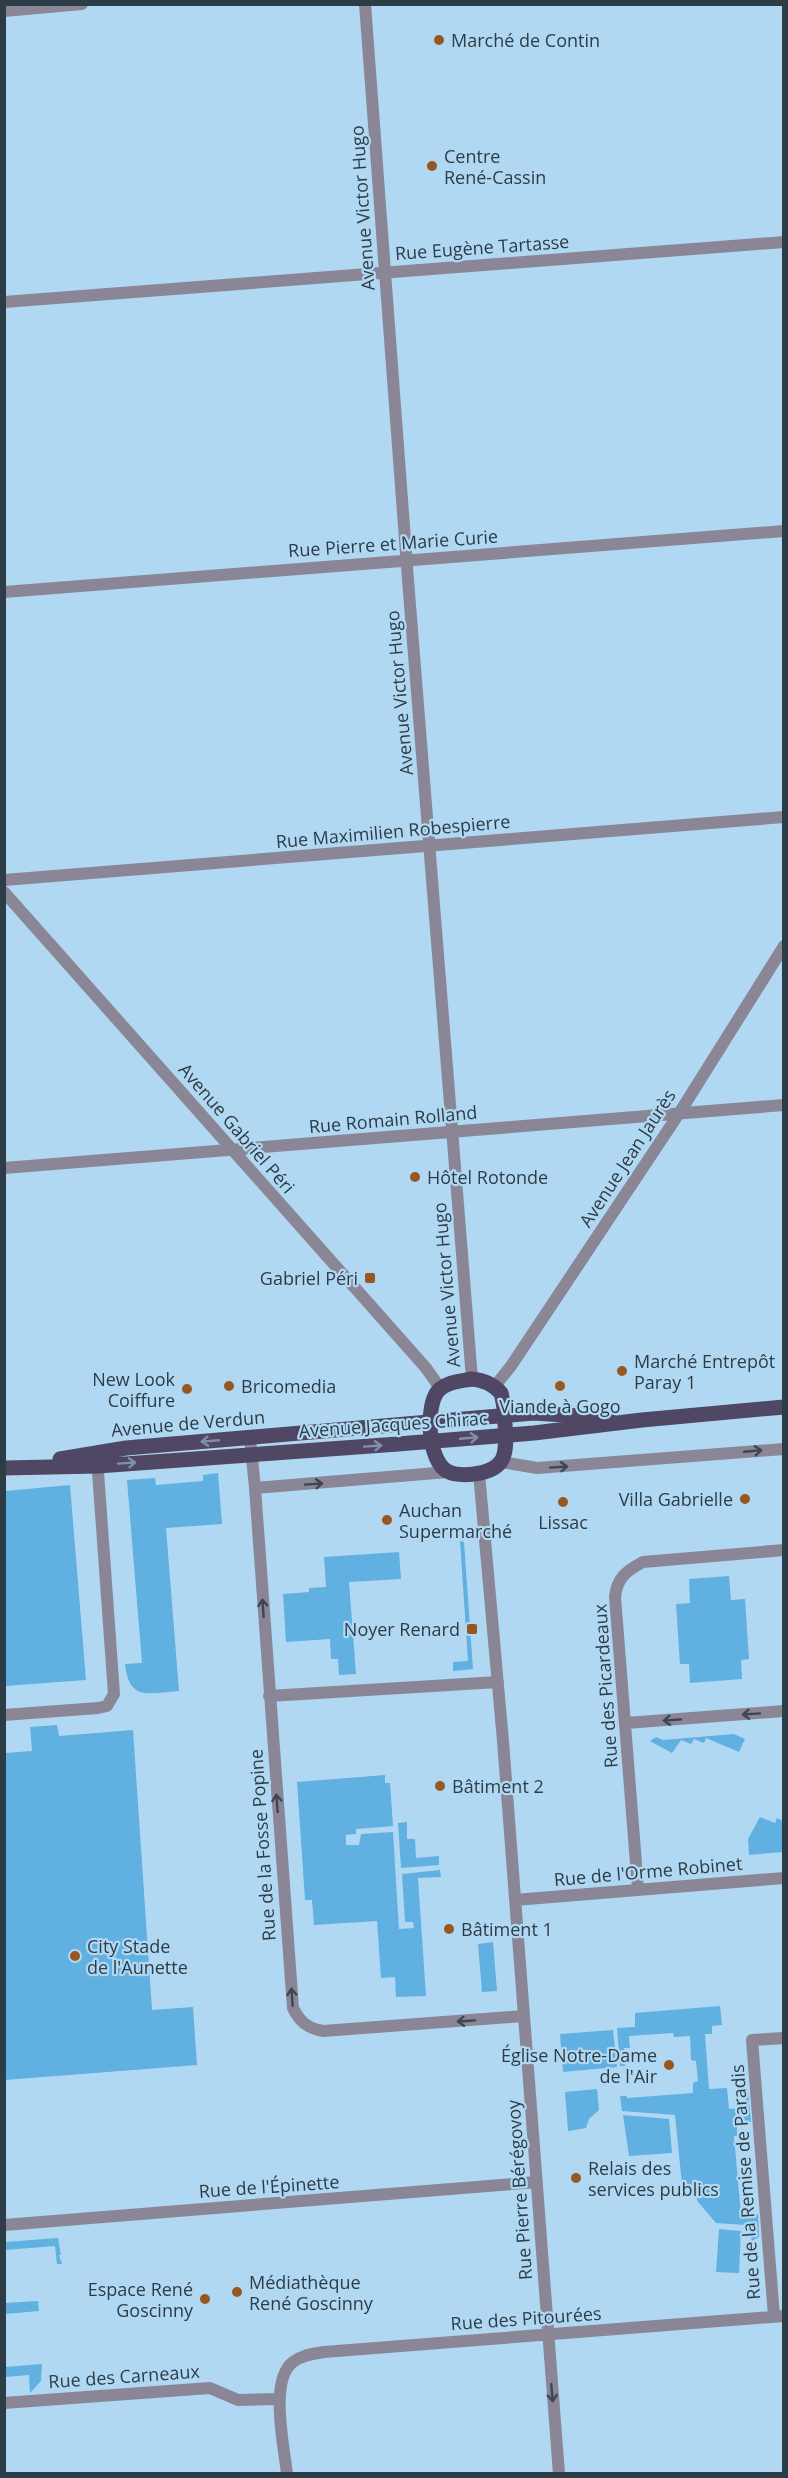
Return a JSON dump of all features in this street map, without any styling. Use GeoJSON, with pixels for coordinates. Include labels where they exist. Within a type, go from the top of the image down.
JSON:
{"type":"FeatureCollection","features":[{"type":"Feature","properties":{"kind":"main road"},"geometry":{"type":"LineString","coordinates":[[472,1379],[482,1380],[495,1386],[501,1393],[505,1416],[507,1450],[501,1462],[494,1468],[479,1473],[448,1472],[438,1465],[434,1458],[432,1401],[440,1388],[453,1382],[472,1379]]}},
{"type":"Feature","properties":{"kind":"main road","name":"Avenue Jacques Chirac"},"geometry":{"type":"LineString","coordinates":[[97,1458],[251,1454],[432,1442],[783,1407]]}},
{"type":"Feature","properties":{"kind":"main road","name":"Avenue de Verdun"},"geometry":{"type":"LineString","coordinates":[[4,1468],[250,1438],[431,1421],[546,1413],[642,1420]]}},
{"type":"Feature","properties":{"kind":"street"},"geometry":{"type":"LineString","coordinates":[[4,10],[82,4]]}},
{"type":"Feature","properties":{"kind":"street","name":"Avenue Victor Hugo"},"geometry":{"type":"LineString","coordinates":[[365,4],[406,559],[472,1379]]}},
{"type":"Feature","properties":{"kind":"street","name":"Rue Eugène Tartasse"},"geometry":{"type":"LineString","coordinates":[[4,302],[783,242]]}},
{"type":"Feature","properties":{"kind":"street","name":"Rue Pierre et Marie Curie"},"geometry":{"type":"LineString","coordinates":[[4,592],[783,531]]}},
{"type":"Feature","properties":{"kind":"street","name":"Rue Maximilien Robespierre"},"geometry":{"type":"LineString","coordinates":[[4,880],[783,817]]}},
{"type":"Feature","properties":{"kind":"street","name":"Avenue Gabriel Péri"},"geometry":{"type":"LineString","coordinates":[[4,892],[419,1360],[440,1388]]}},
{"type":"Feature","properties":{"kind":"street","name":"Avenue Jean Jaurès"},"geometry":{"type":"LineString","coordinates":[[495,1386],[511,1366],[680,1112],[783,946]]}},
{"type":"Feature","properties":{"kind":"street","name":"Rue Romain Rolland"},"geometry":{"type":"LineString","coordinates":[[4,1168],[783,1104]]}},
{"type":"Feature","properties":{"kind":"street","name":"Rue de la Fosse Popine"},"geometry":{"type":"LineString","coordinates":[[250,1438],[292,2008],[298,2019],[312,2029],[323,2031],[524,2016]]}},
{"type":"Feature","properties":{"kind":"street"},"geometry":{"type":"LineString","coordinates":[[501,1462],[537,1468],[783,1449]]}},
{"type":"Feature","properties":{"kind":"street"},"geometry":{"type":"LineString","coordinates":[[4,1715],[107,1706],[114,1694],[97,1458]]}},
{"type":"Feature","properties":{"kind":"street"},"geometry":{"type":"LineString","coordinates":[[255,1488],[448,1472]]}},
{"type":"Feature","properties":{"kind":"street","name":"Rue Pierre Bérégovoy"},"geometry":{"type":"LineString","coordinates":[[479,1473],[498,1682],[559,2474]]}},
{"type":"Feature","properties":{"kind":"street","name":"Rue des Picardeaux"},"geometry":{"type":"LineString","coordinates":[[638,1889],[615,1598],[617,1583],[627,1570],[652,1560],[783,1550]]}},
{"type":"Feature","properties":{"kind":"street"},"geometry":{"type":"LineString","coordinates":[[269,1696],[498,1682]]}},
{"type":"Feature","properties":{"kind":"street"},"geometry":{"type":"LineString","coordinates":[[626,1723],[783,1711]]}},
{"type":"Feature","properties":{"kind":"street","name":"Rue de l'Orme Robinet"},"geometry":{"type":"LineString","coordinates":[[515,1899],[783,1878]]}},
{"type":"Feature","properties":{"kind":"street","name":"Rue de la Remise de Paradis"},"geometry":{"type":"LineString","coordinates":[[778,2316],[752,2040],[783,2038]]}},
{"type":"Feature","properties":{"kind":"street","name":"Rue de l'Épinette"},"geometry":{"type":"LineString","coordinates":[[4,2225],[537,2182]]}},
{"type":"Feature","properties":{"kind":"street","name":"Rue des Pitourées"},"geometry":{"type":"LineString","coordinates":[[280,2399],[281,2378],[294,2361],[307,2355],[324,2352],[778,2316]]}},
{"type":"Feature","properties":{"kind":"street","name":"Rue des Carneaux"},"geometry":{"type":"LineString","coordinates":[[4,2403],[210,2388],[238,2400],[280,2399]]}},
{"type":"Feature","properties":{"kind":"street"},"geometry":{"type":"LineString","coordinates":[[280,2399],[286,2474]]}},
{"type":"Feature","properties":{"kind":"shaded area"},"geometry":{"type":"Polygon","coordinates":[[[218,1473],[222,1524],[166,1528],[179,1691],[150,1693],[136,1690],[127,1676],[125,1664],[142,1663],[127,1480],[155,1478],[156,1485],[203,1481],[203,1475],[218,1473]]]}},
{"type":"Feature","properties":{"kind":"shaded area"},"geometry":{"type":"Polygon","coordinates":[[[70,1485],[86,1680],[5,1686],[5,1491],[70,1485]]]}},
{"type":"Feature","properties":{"kind":"shaded area"},"geometry":{"type":"Polygon","coordinates":[[[460,1541],[464,1542],[473,1669],[453,1671],[453,1662],[468,1661],[460,1541]]]}},
{"type":"Feature","properties":{"kind":"shaded area"},"geometry":{"type":"Polygon","coordinates":[[[399,1552],[401,1579],[349,1582],[356,1674],[339,1675],[338,1659],[331,1659],[330,1639],[286,1642],[283,1594],[309,1592],[309,1588],[326,1587],[324,1557],[399,1552]]]}},
{"type":"Feature","properties":{"kind":"shaded area"},"geometry":{"type":"Polygon","coordinates":[[[729,1576],[731,1600],[745,1599],[749,1659],[741,1660],[742,1679],[690,1683],[689,1664],[680,1664],[676,1604],[690,1603],[689,1579],[729,1576]]]}},
{"type":"Feature","properties":{"kind":"shaded area"},"geometry":{"type":"Polygon","coordinates":[[[57,1725],[59,1736],[133,1730],[152,2010],[193,2007],[197,2065],[5,2080],[5,1753],[32,1751],[30,1727],[57,1725]]]}},
{"type":"Feature","properties":{"kind":"shaded area"},"geometry":{"type":"Polygon","coordinates":[[[734,1734],[745,1739],[739,1752],[706,1738],[704,1743],[694,1739],[691,1744],[681,1740],[672,1753],[650,1741],[656,1737],[663,1740],[734,1734]]]}},
{"type":"Feature","properties":{"kind":"shaded area"},"geometry":{"type":"Polygon","coordinates":[[[385,1775],[385,1783],[390,1783],[393,1826],[356,1829],[356,1834],[346,1835],[346,1845],[359,1845],[361,1834],[393,1832],[399,1929],[414,1928],[413,1922],[405,1922],[402,1874],[440,1870],[441,1877],[418,1878],[426,1996],[396,1997],[395,1977],[381,1978],[377,1921],[314,1925],[312,1900],[305,1900],[297,1782],[385,1775]]]}},
{"type":"Feature","properties":{"kind":"shaded area"},"geometry":{"type":"Polygon","coordinates":[[[760,1817],[775,1823],[777,1818],[783,1821],[783,1852],[749,1855],[748,1839],[760,1817]]]}},
{"type":"Feature","properties":{"kind":"shaded area"},"geometry":{"type":"Polygon","coordinates":[[[407,1822],[407,1839],[415,1839],[416,1858],[439,1856],[439,1865],[401,1868],[398,1823],[407,1822]]]}},
{"type":"Feature","properties":{"kind":"shaded area"},"geometry":{"type":"Polygon","coordinates":[[[493,1942],[497,1991],[482,1992],[478,1944],[493,1942]]]}},
{"type":"Feature","properties":{"kind":"shaded area"},"geometry":{"type":"Polygon","coordinates":[[[720,2006],[722,2025],[712,2026],[712,2034],[705,2034],[709,2089],[727,2088],[729,2109],[746,2108],[745,2091],[748,2090],[751,2122],[737,2123],[737,2136],[734,2136],[741,2215],[758,2214],[759,2237],[752,2241],[746,2225],[716,2223],[698,2202],[691,2184],[682,2184],[675,2115],[622,2111],[620,2096],[627,2096],[627,2098],[693,2093],[693,2083],[698,2081],[696,2061],[691,2060],[690,2036],[674,2037],[673,2033],[629,2036],[630,2048],[624,2048],[625,2066],[620,2066],[617,2028],[635,2027],[635,2013],[720,2006]]]}},
{"type":"Feature","properties":{"kind":"shaded area"},"geometry":{"type":"Polygon","coordinates":[[[613,2030],[617,2067],[563,2072],[560,2034],[613,2030]]]}},
{"type":"Feature","properties":{"kind":"shaded area"},"geometry":{"type":"Polygon","coordinates":[[[597,2089],[599,2110],[589,2119],[586,2128],[568,2131],[565,2092],[597,2089]]]}},
{"type":"Feature","properties":{"kind":"shaded area"},"geometry":{"type":"Polygon","coordinates":[[[623,2115],[669,2119],[672,2153],[629,2156],[623,2115]]]}},
{"type":"Feature","properties":{"kind":"shaded area"},"geometry":{"type":"Polygon","coordinates":[[[719,2229],[741,2231],[739,2273],[716,2272],[719,2229]]]}},
{"type":"Feature","properties":{"kind":"shaded area"},"geometry":{"type":"Polygon","coordinates":[[[58,2238],[62,2264],[57,2264],[55,2246],[5,2250],[5,2242],[58,2238]]]}},
{"type":"Feature","properties":{"kind":"shaded area"},"geometry":{"type":"Polygon","coordinates":[[[38,2301],[39,2311],[5,2314],[5,2303],[38,2301]]]}},
{"type":"Feature","properties":{"kind":"shaded area"},"geometry":{"type":"Polygon","coordinates":[[[42,2364],[41,2381],[30,2393],[29,2375],[5,2377],[5,2367],[42,2364]]]}},
{"type":"Feature","properties":{"kind":"place","name":"Marché de Contin"},"geometry":{"type":"Point","coordinates":[439,40]}},
{"type":"Feature","properties":{"kind":"place","name":"Centre René-Cassin"},"geometry":{"type":"Point","coordinates":[432,166]}},
{"type":"Feature","properties":{"kind":"place","name":"Hôtel Rotonde"},"geometry":{"type":"Point","coordinates":[415,1177]}},
{"type":"Feature","properties":{"kind":"place","name":"Gabriel Péri"},"geometry":{"type":"Point","coordinates":[370,1278]}},
{"type":"Feature","properties":{"kind":"place","name":"Marché Entrepôt Paray 1"},"geometry":{"type":"Point","coordinates":[622,1371]}},
{"type":"Feature","properties":{"kind":"place","name":"Bricomedia"},"geometry":{"type":"Point","coordinates":[229,1386]}},
{"type":"Feature","properties":{"kind":"place","name":"Viande à Gogo"},"geometry":{"type":"Point","coordinates":[560,1386]}},
{"type":"Feature","properties":{"kind":"place","name":"New Look Coiffure"},"geometry":{"type":"Point","coordinates":[187,1389]}},
{"type":"Feature","properties":{"kind":"place","name":"Villa Gabrielle"},"geometry":{"type":"Point","coordinates":[745,1499]}},
{"type":"Feature","properties":{"kind":"place","name":"Lissac"},"geometry":{"type":"Point","coordinates":[563,1502]}},
{"type":"Feature","properties":{"kind":"place","name":"Auchan Supermarché"},"geometry":{"type":"Point","coordinates":[387,1520]}},
{"type":"Feature","properties":{"kind":"place","name":"Noyer Renard"},"geometry":{"type":"Point","coordinates":[472,1629]}},
{"type":"Feature","properties":{"kind":"place","name":"Bâtiment 2"},"geometry":{"type":"Point","coordinates":[440,1786]}},
{"type":"Feature","properties":{"kind":"place","name":"Bâtiment 1"},"geometry":{"type":"Point","coordinates":[449,1929]}},
{"type":"Feature","properties":{"kind":"place","name":"City Stade de l'Aunette"},"geometry":{"type":"Point","coordinates":[75,1956]}},
{"type":"Feature","properties":{"kind":"place","name":"Église Notre-Dame de l'Air"},"geometry":{"type":"Point","coordinates":[669,2065]}},
{"type":"Feature","properties":{"kind":"place","name":"Relais des services publics"},"geometry":{"type":"Point","coordinates":[576,2178]}},
{"type":"Feature","properties":{"kind":"place","name":"Médiathèque René Goscinny"},"geometry":{"type":"Point","coordinates":[237,2292]}},
{"type":"Feature","properties":{"kind":"place","name":"Espace René Goscinny"},"geometry":{"type":"Point","coordinates":[205,2299]}}]}
